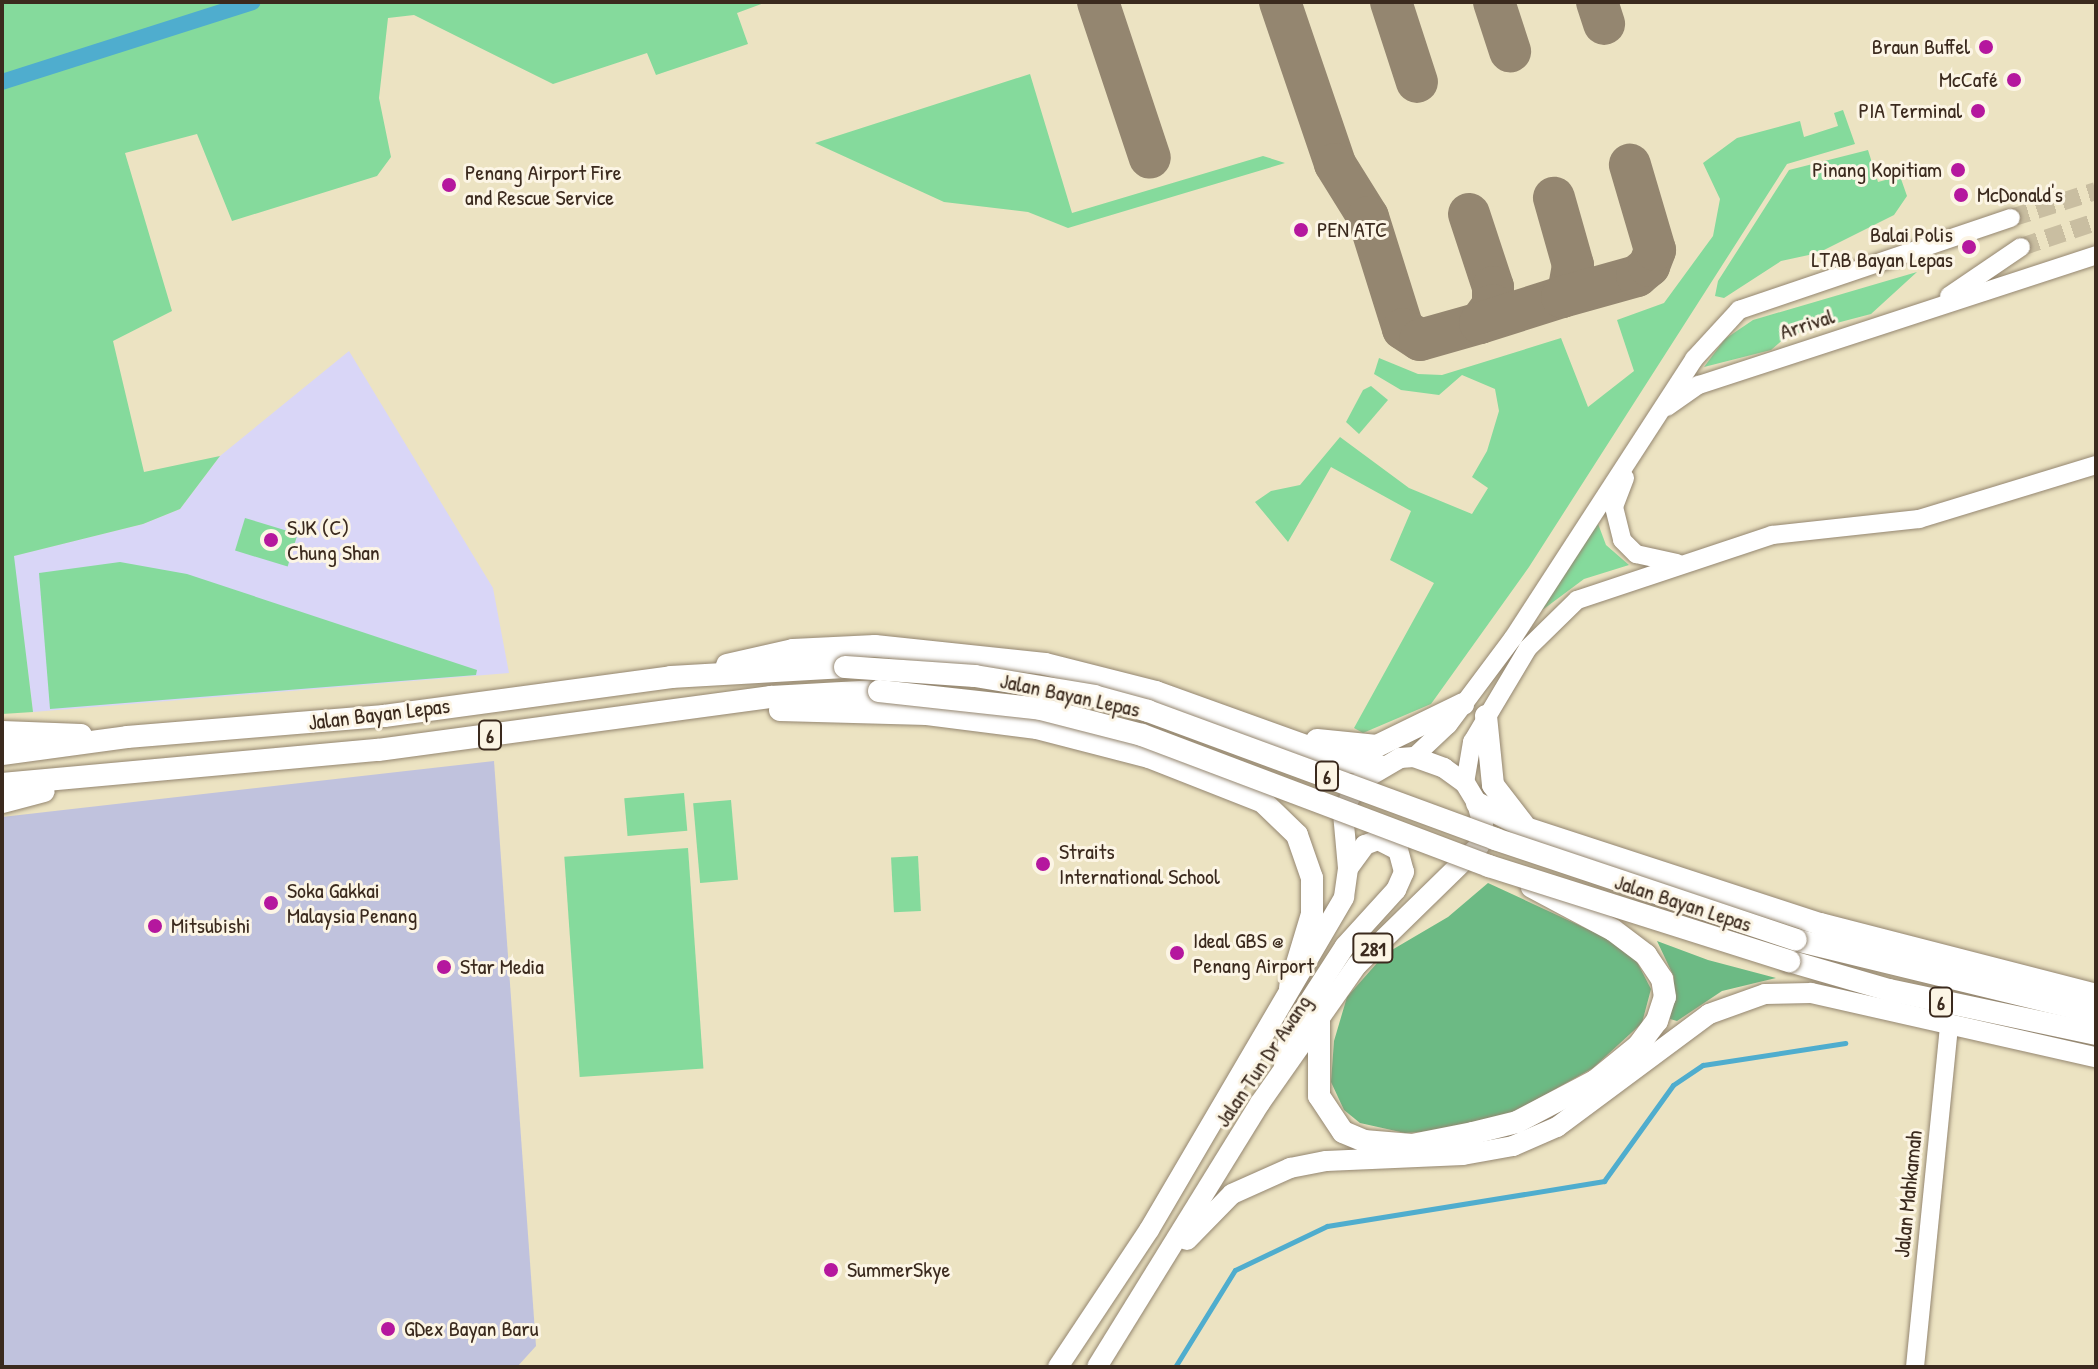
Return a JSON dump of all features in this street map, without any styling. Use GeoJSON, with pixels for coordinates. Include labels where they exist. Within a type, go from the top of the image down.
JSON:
{"type":"FeatureCollection","features":[{"type":"Feature","properties":{"kind":"highway"},"geometry":{"type":"LineString","coordinates":[[671,677],[793,650],[912,647],[1092,674],[1265,730],[1350,762],[1380,766]]}},
{"type":"Feature","properties":{"kind":"highway","name":"Jalan Bayan Lepas"},"geometry":{"type":"LineString","coordinates":[[2,754],[127,737],[384,716],[671,677],[845,667],[1002,679],[1148,711],[1934,1001],[2096,1034]]}},
{"type":"Feature","properties":{"kind":"highway","name":"Jalan Bayan Lepas"},"geometry":{"type":"LineString","coordinates":[[2,784],[92,779],[378,750],[701,708],[879,691],[1089,720],[1273,781],[1489,866],[1793,951],[2096,1013]]}},
{"type":"Feature","properties":{"kind":"highway"},"geometry":{"type":"LineString","coordinates":[[1265,730],[1377,746],[1463,704]]}},
{"type":"Feature","properties":{"kind":"highway"},"geometry":{"type":"LineString","coordinates":[[701,708],[927,714],[1037,728],[1149,757],[1263,802],[1297,835],[1312,878],[1312,914],[1290,987]]}},
{"type":"Feature","properties":{"kind":"highway"},"geometry":{"type":"LineString","coordinates":[[1486,716],[1493,785],[1526,828]]}},
{"type":"Feature","properties":{"kind":"highway"},"geometry":{"type":"LineString","coordinates":[[2,732],[127,737]]}},
{"type":"Feature","properties":{"kind":"highway"},"geometry":{"type":"LineString","coordinates":[[2,802],[92,779]]}},
{"type":"Feature","properties":{"kind":"highway"},"geometry":{"type":"LineString","coordinates":[[1477,803],[1526,828],[1820,924],[2096,995]]}},
{"type":"Feature","properties":{"kind":"highway"},"geometry":{"type":"LineString","coordinates":[[1319,1021],[1316,1075],[1326,1113],[1343,1132],[1384,1145],[1441,1141],[1517,1122],[1595,1081],[1638,1046],[1657,1021],[1665,997],[1662,979],[1646,955],[1581,911],[1489,866]]}},
{"type":"Feature","properties":{"kind":"main road","name":"Jalan Tun Dr Awang"},"geometry":{"type":"LineString","coordinates":[[1058,1367],[1149,1230],[1344,897],[1348,868],[1342,826],[1347,799],[1356,784],[1380,766],[1414,757],[1433,762],[1465,783],[1477,803],[1482,837],[1470,859],[1389,930],[1284,1066],[1097,1367]]}},
{"type":"Feature","properties":{"kind":"main road"},"geometry":{"type":"LineString","coordinates":[[1284,1066],[1290,1031],[1345,946],[1396,890],[1404,872],[1398,850],[1378,840],[1365,845],[1348,868]]}},
{"type":"Feature","properties":{"kind":"main road"},"geometry":{"type":"LineString","coordinates":[[1145,1290],[1232,1194],[1260,1179],[1326,1161],[1463,1155],[1513,1146],[1557,1127],[1597,1102],[1709,1014],[1765,994],[1811,993],[2096,1057]]}},
{"type":"Feature","properties":{"kind":"street"},"geometry":{"type":"LineString","coordinates":[[1414,757],[1463,704],[1513,638],[1660,412],[1692,379],[1711,336],[1739,310],[1765,297],[2011,218]]}},
{"type":"Feature","properties":{"kind":"street","name":"Arrival"},"geometry":{"type":"LineString","coordinates":[[1930,309],[2021,247]]}},
{"type":"Feature","properties":{"kind":"street","name":"Arrival"},"geometry":{"type":"LineString","coordinates":[[1692,379],[1930,309],[2096,255]]}},
{"type":"Feature","properties":{"kind":"street"},"geometry":{"type":"LineString","coordinates":[[1638,445],[1614,507],[1614,522],[1636,554],[1683,564]]}},
{"type":"Feature","properties":{"kind":"street"},"geometry":{"type":"LineString","coordinates":[[1465,783],[1465,762],[1486,716],[1528,648],[1553,619],[1577,600],[1801,528],[1919,519],[2096,465]]}},
{"type":"Feature","properties":{"kind":"street","name":"Jalan Mahkamah"},"geometry":{"type":"LineString","coordinates":[[1915,1367],[1949,1026]]}},
{"type":"Feature","properties":{"kind":"shaded area","name":"SJK (C) Chung Shan"},"geometry":{"type":"Polygon","coordinates":[[[349,351],[493,588],[509,673],[33,712],[13,556],[143,524],[180,509],[220,456],[349,351]]]}},
{"type":"Feature","properties":{"kind":"shaded area"},"geometry":{"type":"Polygon","coordinates":[[[494,761],[536,1346],[517,1367],[2,1367],[2,817],[494,761]]]}},
{"type":"Feature","properties":{"kind":"green space"},"geometry":{"type":"Polygon","coordinates":[[[2,2],[767,2],[737,13],[748,44],[656,75],[647,53],[553,84],[414,15],[388,18],[379,98],[391,157],[377,176],[232,221],[197,134],[125,153],[172,311],[113,341],[144,472],[220,456],[180,509],[143,524],[14,556],[33,712],[2,714],[2,2]]]}},
{"type":"Feature","properties":{"kind":"green space"},"geometry":{"type":"Polygon","coordinates":[[[1030,74],[1072,213],[1263,156],[1285,163],[1068,228],[1028,212],[944,202],[815,143],[1030,74]]]}},
{"type":"Feature","properties":{"kind":"green space"},"geometry":{"type":"Polygon","coordinates":[[[1843,110],[1855,144],[1787,164],[1529,567],[1431,704],[1363,733],[1354,728],[1434,583],[1390,560],[1411,511],[1331,467],[1288,542],[1255,502],[1271,491],[1300,485],[1340,437],[1409,488],[1472,514],[1488,488],[1472,477],[1487,451],[1499,411],[1495,389],[1462,375],[1439,395],[1401,390],[1374,374],[1379,358],[1418,374],[1442,375],[1561,338],[1588,407],[1634,371],[1617,320],[1664,303],[1713,236],[1720,199],[1703,163],[1737,138],[1800,121],[1804,137],[1838,126],[1834,113],[1843,110]]]}},
{"type":"Feature","properties":{"kind":"green space"},"geometry":{"type":"Polygon","coordinates":[[[1868,150],[1878,182],[1900,176],[1907,196],[1894,215],[1818,253],[1781,261],[1724,298],[1715,296],[1718,281],[1789,170],[1868,150]]]}},
{"type":"Feature","properties":{"kind":"green space"},"geometry":{"type":"Polygon","coordinates":[[[1917,272],[1871,314],[1787,336],[1771,350],[1704,367],[1725,339],[1753,320],[1917,272]]]}},
{"type":"Feature","properties":{"kind":"green space"},"geometry":{"type":"Polygon","coordinates":[[[1371,386],[1388,400],[1359,434],[1346,422],[1363,390],[1371,386]]]}},
{"type":"Feature","properties":{"kind":"green space"},"geometry":{"type":"Polygon","coordinates":[[[245,518],[298,534],[288,567],[235,551],[245,518]]]}},
{"type":"Feature","properties":{"kind":"green space"},"geometry":{"type":"Polygon","coordinates":[[[1597,521],[1606,545],[1629,565],[1584,579],[1537,614],[1597,521]]]}},
{"type":"Feature","properties":{"kind":"green space"},"geometry":{"type":"Polygon","coordinates":[[[120,562],[187,574],[477,670],[476,675],[50,709],[39,573],[120,562]]]}},
{"type":"Feature","properties":{"kind":"green space"},"geometry":{"type":"Polygon","coordinates":[[[684,793],[687,831],[628,836],[624,798],[684,793]]]}},
{"type":"Feature","properties":{"kind":"green space"},"geometry":{"type":"Polygon","coordinates":[[[731,800],[738,880],[700,883],[693,803],[731,800]]]}},
{"type":"Feature","properties":{"kind":"green space"},"geometry":{"type":"Polygon","coordinates":[[[688,848],[703,1068],[580,1077],[564,857],[688,848]]]}},
{"type":"Feature","properties":{"kind":"green space"},"geometry":{"type":"Polygon","coordinates":[[[918,856],[921,911],[894,912],[891,857],[918,856]]]}},
{"type":"Feature","properties":{"kind":"green space"},"geometry":{"type":"Polygon","coordinates":[[[1488,883],[1611,940],[1636,960],[1651,989],[1642,1023],[1593,1068],[1514,1112],[1448,1130],[1405,1133],[1360,1123],[1344,1110],[1331,1082],[1334,1041],[1347,997],[1385,954],[1448,917],[1488,883]]]}},
{"type":"Feature","properties":{"kind":"green space"},"geometry":{"type":"Polygon","coordinates":[[[1657,941],[1708,960],[1776,978],[1722,991],[1677,1021],[1670,1019],[1674,977],[1657,941]]]}},
{"type":"Feature","properties":{"kind":"waterway"},"geometry":{"type":"LineString","coordinates":[[2,82],[253,2]]}},
{"type":"Feature","properties":{"kind":"waterway"},"geometry":{"type":"LineString","coordinates":[[1175,1367],[1235,1270],[1327,1226],[1604,1181],[1673,1085],[1703,1065],[1845,1043]]}},
{"type":"Feature","properties":{"kind":"taxiway"},"geometry":{"type":"LineString","coordinates":[[1098,2],[1150,158]]}},
{"type":"Feature","properties":{"kind":"taxiway"},"geometry":{"type":"LineString","coordinates":[[1280,2],[1335,164],[1368,217],[1403,329],[1420,340],[1480,323]]}},
{"type":"Feature","properties":{"kind":"taxiway"},"geometry":{"type":"LineString","coordinates":[[1391,2],[1417,82]]}},
{"type":"Feature","properties":{"kind":"taxiway"},"geometry":{"type":"LineString","coordinates":[[1494,2],[1510,51]]}},
{"type":"Feature","properties":{"kind":"taxiway"},"geometry":{"type":"LineString","coordinates":[[1597,2],[1604,24]]}},
{"type":"Feature","properties":{"kind":"taxiway"},"geometry":{"type":"LineString","coordinates":[[1562,297],[1637,276],[1649,266],[1655,250],[1630,165]]}},
{"type":"Feature","properties":{"kind":"taxiway"},"geometry":{"type":"LineString","coordinates":[[1469,214],[1493,287],[1493,305],[1480,323],[1562,297],[1569,288],[1573,265],[1554,198]]}},
{"type":"Feature","properties":{"kind":"tunnel"},"geometry":{"type":"LineString","coordinates":[[2011,218],[2096,191]]}},
{"type":"Feature","properties":{"kind":"tunnel"},"geometry":{"type":"LineString","coordinates":[[2021,247],[2096,222]]}},
{"type":"Feature","properties":{"kind":"place","name":"Braun Buffel"},"geometry":{"type":"Point","coordinates":[1986,47]}},
{"type":"Feature","properties":{"kind":"place","name":"McCafé"},"geometry":{"type":"Point","coordinates":[2014,80]}},
{"type":"Feature","properties":{"kind":"place","name":"PIA Terminal"},"geometry":{"type":"Point","coordinates":[1978,111]}},
{"type":"Feature","properties":{"kind":"place","name":"Pinang Kopitiam"},"geometry":{"type":"Point","coordinates":[1958,170]}},
{"type":"Feature","properties":{"kind":"place","name":"Penang Airport Fire and Rescue Service"},"geometry":{"type":"Point","coordinates":[449,185]}},
{"type":"Feature","properties":{"kind":"place","name":"McDonald's"},"geometry":{"type":"Point","coordinates":[1961,195]}},
{"type":"Feature","properties":{"kind":"place","name":"PEN ATC"},"geometry":{"type":"Point","coordinates":[1301,230]}},
{"type":"Feature","properties":{"kind":"place","name":"Balai Polis LTAB Bayan Lepas"},"geometry":{"type":"Point","coordinates":[1969,247]}},
{"type":"Feature","properties":{"kind":"place","name":"SJK (C) Chung Shan"},"geometry":{"type":"Point","coordinates":[271,540]}},
{"type":"Feature","properties":{"kind":"place","name":"Straits International School"},"geometry":{"type":"Point","coordinates":[1043,864]}},
{"type":"Feature","properties":{"kind":"place","name":"Soka Gakkai Malaysia Penang"},"geometry":{"type":"Point","coordinates":[271,903]}},
{"type":"Feature","properties":{"kind":"place","name":"Mitsubishi"},"geometry":{"type":"Point","coordinates":[155,926]}},
{"type":"Feature","properties":{"kind":"place","name":"Ideal GBS @ Penang Airport"},"geometry":{"type":"Point","coordinates":[1177,953]}},
{"type":"Feature","properties":{"kind":"place","name":"Star Media"},"geometry":{"type":"Point","coordinates":[444,967]}},
{"type":"Feature","properties":{"kind":"place","name":"SummerSkye"},"geometry":{"type":"Point","coordinates":[831,1270]}},
{"type":"Feature","properties":{"kind":"place","name":"GDex Bayan Baru"},"geometry":{"type":"Point","coordinates":[388,1329]}}]}
